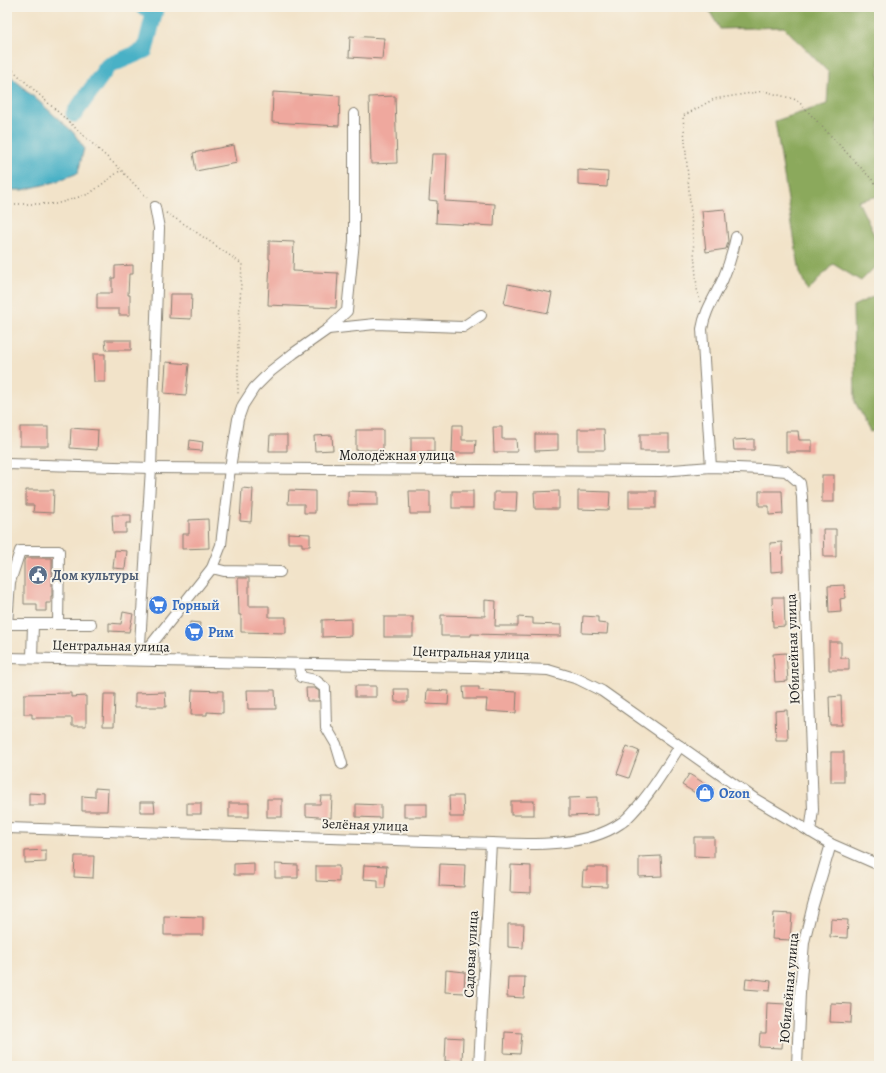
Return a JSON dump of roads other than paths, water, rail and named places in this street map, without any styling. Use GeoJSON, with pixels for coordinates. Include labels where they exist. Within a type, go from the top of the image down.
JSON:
{"type":"FeatureCollection","features":[{"type":"Feature","properties":{"kind":"street"},"geometry":{"type":"LineString","coordinates":[[139,660],[212,568],[221,545],[230,468],[238,419],[243,405],[254,388],[271,371],[328,329],[347,311],[354,241],[354,114]]}},
{"type":"Feature","properties":{"kind":"street"},"geometry":{"type":"LineString","coordinates":[[139,660],[151,468],[159,228],[155,206]]}},
{"type":"Feature","properties":{"kind":"street"},"geometry":{"type":"LineString","coordinates":[[711,467],[702,329],[704,318],[711,301],[731,260],[736,237]]}},
{"type":"Feature","properties":{"kind":"street"},"geometry":{"type":"LineString","coordinates":[[328,329],[375,324],[463,327],[481,315]]}},
{"type":"Feature","properties":{"kind":"street","name":"Молодёжная улица"},"geometry":{"type":"LineString","coordinates":[[7,464],[151,468],[660,471],[711,467],[762,469],[786,472]]}},
{"type":"Feature","properties":{"kind":"street","name":"Юбилейная улица"},"geometry":{"type":"LineString","coordinates":[[786,472],[800,483],[802,498],[813,810],[810,832]]}},
{"type":"Feature","properties":{"kind":"street"},"geometry":{"type":"LineString","coordinates":[[58,624],[59,551],[20,551],[10,582],[7,624],[33,624],[58,624],[91,624]]}},
{"type":"Feature","properties":{"kind":"street"},"geometry":{"type":"LineString","coordinates":[[212,568],[224,571],[280,572]]}},
{"type":"Feature","properties":{"kind":"street"},"geometry":{"type":"LineString","coordinates":[[32,658],[33,624]]}},
{"type":"Feature","properties":{"kind":"street","name":"Центральная улица"},"geometry":{"type":"LineString","coordinates":[[7,658],[474,667],[548,670],[578,680],[602,692],[755,800],[831,844],[879,865]]}},
{"type":"Feature","properties":{"kind":"street"},"geometry":{"type":"LineString","coordinates":[[299,666],[301,677],[315,680],[325,688],[326,727],[336,744],[342,764]]}},
{"type":"Feature","properties":{"kind":"street","name":"Зелёная улица"},"geometry":{"type":"LineString","coordinates":[[7,828],[517,844],[553,843],[579,840],[602,834],[622,823],[644,800],[680,746]]}},
{"type":"Feature","properties":{"kind":"street","name":"Садовая улица"},"geometry":{"type":"LineString","coordinates":[[479,1066],[491,843]]}},
{"type":"Feature","properties":{"kind":"street","name":"Юбилейная улица"},"geometry":{"type":"LineString","coordinates":[[797,1066],[804,942],[831,844]]}},
{"type":"Feature","properties":{"kind":"water"},"geometry":{"type":"Polygon","coordinates":[[[7,73],[73,132],[84,148],[78,173],[55,182],[23,190],[7,190],[7,73]]]}},
{"type":"Feature","properties":{"kind":"waterway"},"geometry":{"type":"LineString","coordinates":[[74,114],[108,66],[145,50],[155,10],[143,7]]}},
{"type":"Feature","properties":{"kind":"place","name":"Дом культуры"},"geometry":{"type":"Point","coordinates":[38,575]}},
{"type":"Feature","properties":{"kind":"place","name":"Горный"},"geometry":{"type":"Point","coordinates":[158,605]}},
{"type":"Feature","properties":{"kind":"place","name":"Рим"},"geometry":{"type":"Point","coordinates":[194,632]}},
{"type":"Feature","properties":{"kind":"place","name":"Ozon"},"geometry":{"type":"Point","coordinates":[705,793]}}]}
